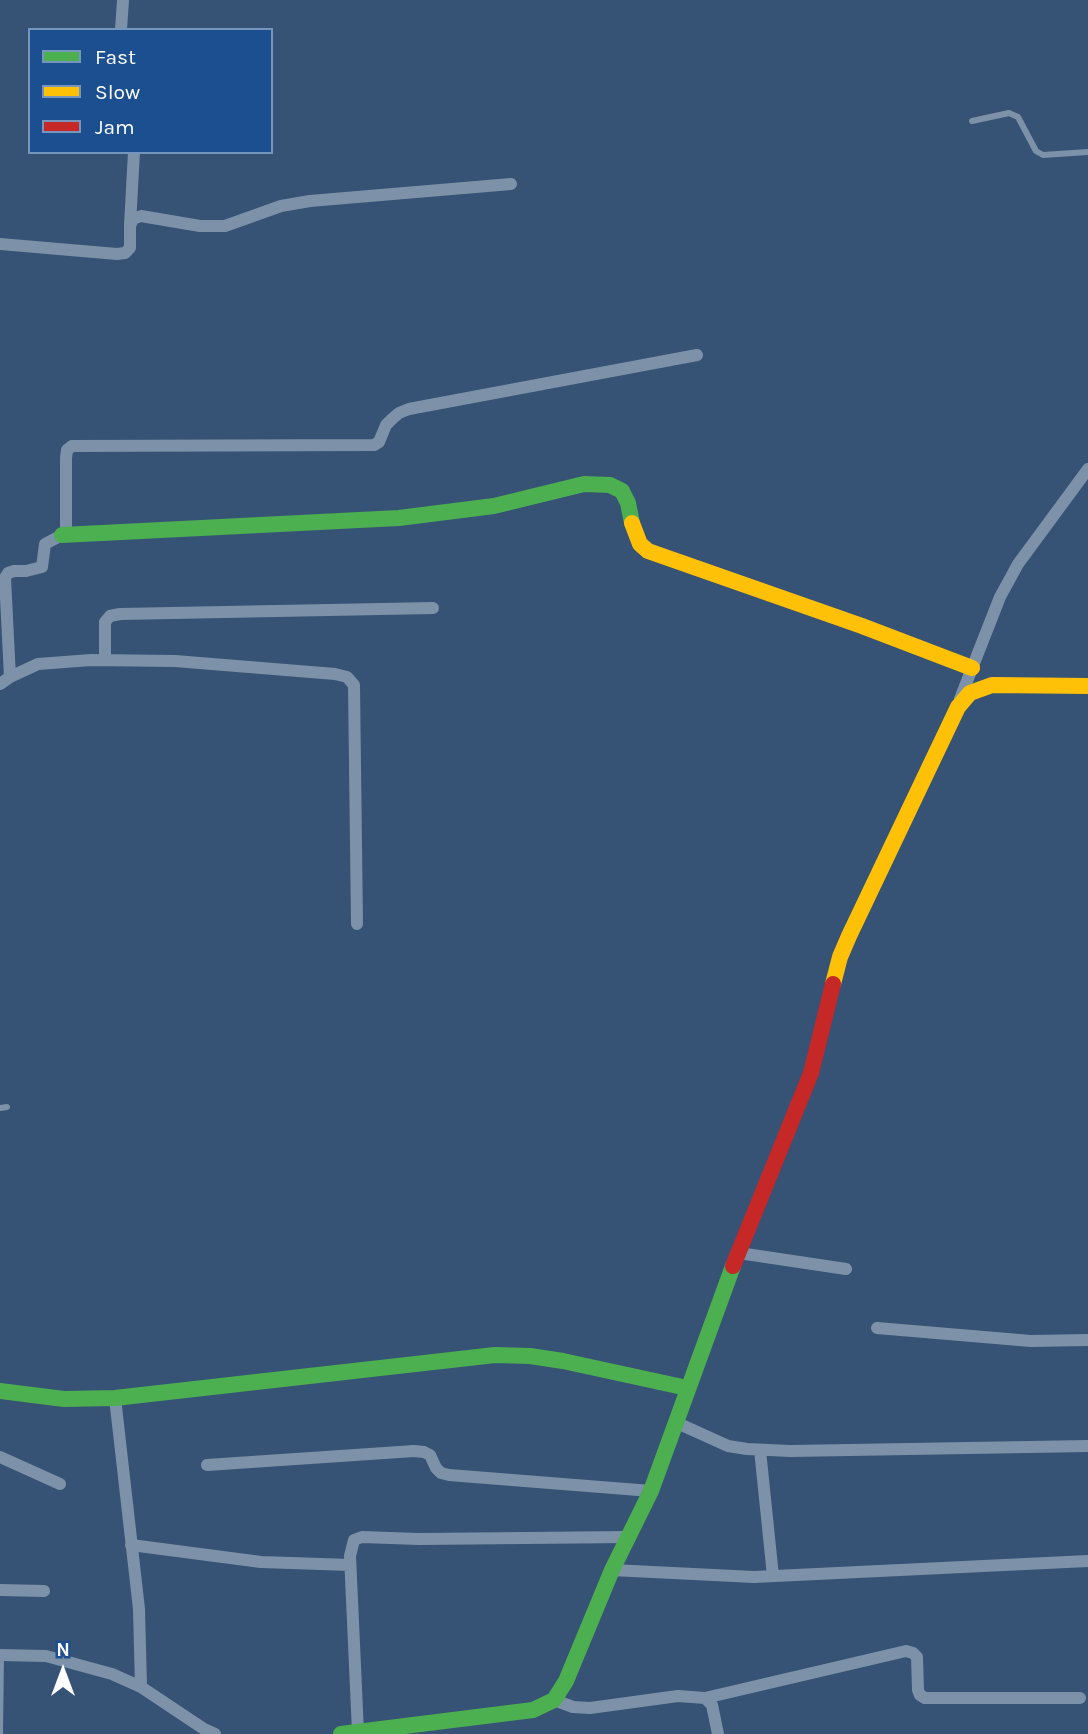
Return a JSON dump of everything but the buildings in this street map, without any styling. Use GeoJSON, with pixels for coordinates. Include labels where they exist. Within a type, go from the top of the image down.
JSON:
{"type":"FeatureCollection","features":[{"type":"Feature","properties":{"kind":"street"},"geometry":{"type":"LineString","coordinates":[[121,28],[124,0]]}},
{"type":"Feature","properties":{"kind":"street"},"geometry":{"type":"LineString","coordinates":[[0,244],[125,253],[130,248],[134,154]]}},
{"type":"Feature","properties":{"kind":"street"},"geometry":{"type":"LineString","coordinates":[[130,226],[133,219],[141,216],[200,226],[225,226],[281,206],[310,201],[511,184]]}},
{"type":"Feature","properties":{"kind":"street"},"geometry":{"type":"LineString","coordinates":[[357,924],[354,685],[347,677],[188,662],[63,660],[38,664],[5,681],[5,578],[14,570],[26,571],[42,567],[45,544],[66,531],[67,450],[72,446],[374,445],[379,442],[386,425],[399,413],[409,409],[697,355]]}},
{"type":"Feature","properties":{"kind":"street"},"geometry":{"type":"LineString","coordinates":[[630,1537],[362,1537],[354,1540],[350,1565],[349,1733],[533,1710],[554,1700],[566,1681],[612,1570],[630,1537],[651,1491],[687,1388],[811,1073],[829,999],[849,936],[958,707],[1000,597],[1018,564],[1088,468]]}},
{"type":"Feature","properties":{"kind":"street"},"geometry":{"type":"LineString","coordinates":[[62,535],[398,518],[494,506],[584,484],[610,485],[622,491],[628,503],[635,535],[640,544],[649,551],[972,668]]}},
{"type":"Feature","properties":{"kind":"street"},"geometry":{"type":"LineString","coordinates":[[105,660],[105,622],[110,616],[120,614],[433,608]]}},
{"type":"Feature","properties":{"kind":"street"},"geometry":{"type":"LineString","coordinates":[[958,707],[970,693],[992,685],[1088,686]]}},
{"type":"Feature","properties":{"kind":"street"},"geometry":{"type":"LineString","coordinates":[[739,1253],[846,1269]]}},
{"type":"Feature","properties":{"kind":"street"},"geometry":{"type":"LineString","coordinates":[[877,1328],[1031,1341],[1088,1340]]}},
{"type":"Feature","properties":{"kind":"street"},"geometry":{"type":"LineString","coordinates":[[0,1391],[64,1399],[115,1398],[495,1355],[563,1361],[687,1388]]}},
{"type":"Feature","properties":{"kind":"street"},"geometry":{"type":"LineString","coordinates":[[115,1398],[139,1609],[141,1687]]}},
{"type":"Feature","properties":{"kind":"street"},"geometry":{"type":"LineString","coordinates":[[675,1422],[727,1446],[760,1450],[1088,1446]]}},
{"type":"Feature","properties":{"kind":"street"},"geometry":{"type":"LineString","coordinates":[[760,1450],[773,1576]]}},
{"type":"Feature","properties":{"kind":"street"},"geometry":{"type":"LineString","coordinates":[[206,1465],[424,1451],[430,1455],[441,1473],[449,1475],[651,1491]]}},
{"type":"Feature","properties":{"kind":"street"},"geometry":{"type":"LineString","coordinates":[[0,1457],[60,1484]]}},
{"type":"Feature","properties":{"kind":"street"},"geometry":{"type":"LineString","coordinates":[[131,1545],[261,1562],[350,1565]]}},
{"type":"Feature","properties":{"kind":"street"},"geometry":{"type":"LineString","coordinates":[[612,1570],[773,1576],[1088,1560]]}},
{"type":"Feature","properties":{"kind":"street"},"geometry":{"type":"LineString","coordinates":[[0,1590],[44,1591]]}},
{"type":"Feature","properties":{"kind":"street"},"geometry":{"type":"LineString","coordinates":[[554,1700],[573,1707],[590,1708],[678,1696],[705,1698],[906,1651],[917,1657],[918,1690],[925,1698],[1080,1698]]}},
{"type":"Feature","properties":{"kind":"street"},"geometry":{"type":"LineString","coordinates":[[0,1656],[46,1656],[112,1674],[141,1687],[215,1734]]}},
{"type":"Feature","properties":{"kind":"street"},"geometry":{"type":"LineString","coordinates":[[705,1698],[712,1705],[718,1734]]}},
{"type":"Feature","properties":{"kind":"lane"},"geometry":{"type":"LineString","coordinates":[[972,121],[1009,113],[1018,117],[1036,151],[1043,155],[1088,152]]}},
{"type":"Feature","properties":{"kind":"lane"},"geometry":{"type":"LineString","coordinates":[[0,1656],[1,1734]]}},
{"type":"Feature","properties":{"kind":"traffic: fast"},"geometry":{"type":"LineString","coordinates":[[62,535],[399,518],[494,506],[584,484],[610,485],[622,491],[628,503],[632,523]]}},
{"type":"Feature","properties":{"kind":"traffic: fast"},"geometry":{"type":"LineString","coordinates":[[341,1734],[533,1710],[554,1700],[566,1681],[612,1570],[651,1491],[733,1266]]}},
{"type":"Feature","properties":{"kind":"traffic: fast"},"geometry":{"type":"LineString","coordinates":[[0,1391],[64,1399],[115,1398],[495,1355],[563,1361],[687,1388]]}},
{"type":"Feature","properties":{"kind":"traffic: slow"},"geometry":{"type":"LineString","coordinates":[[632,523],[640,544],[648,551],[862,626],[972,668]]}},
{"type":"Feature","properties":{"kind":"traffic: slow"},"geometry":{"type":"LineString","coordinates":[[833,984],[849,936],[958,707],[970,693],[992,685],[1088,686]]}},
{"type":"Feature","properties":{"kind":"traffic: jam"},"geometry":{"type":"LineString","coordinates":[[733,1266],[811,1073],[833,984]]}}]}
